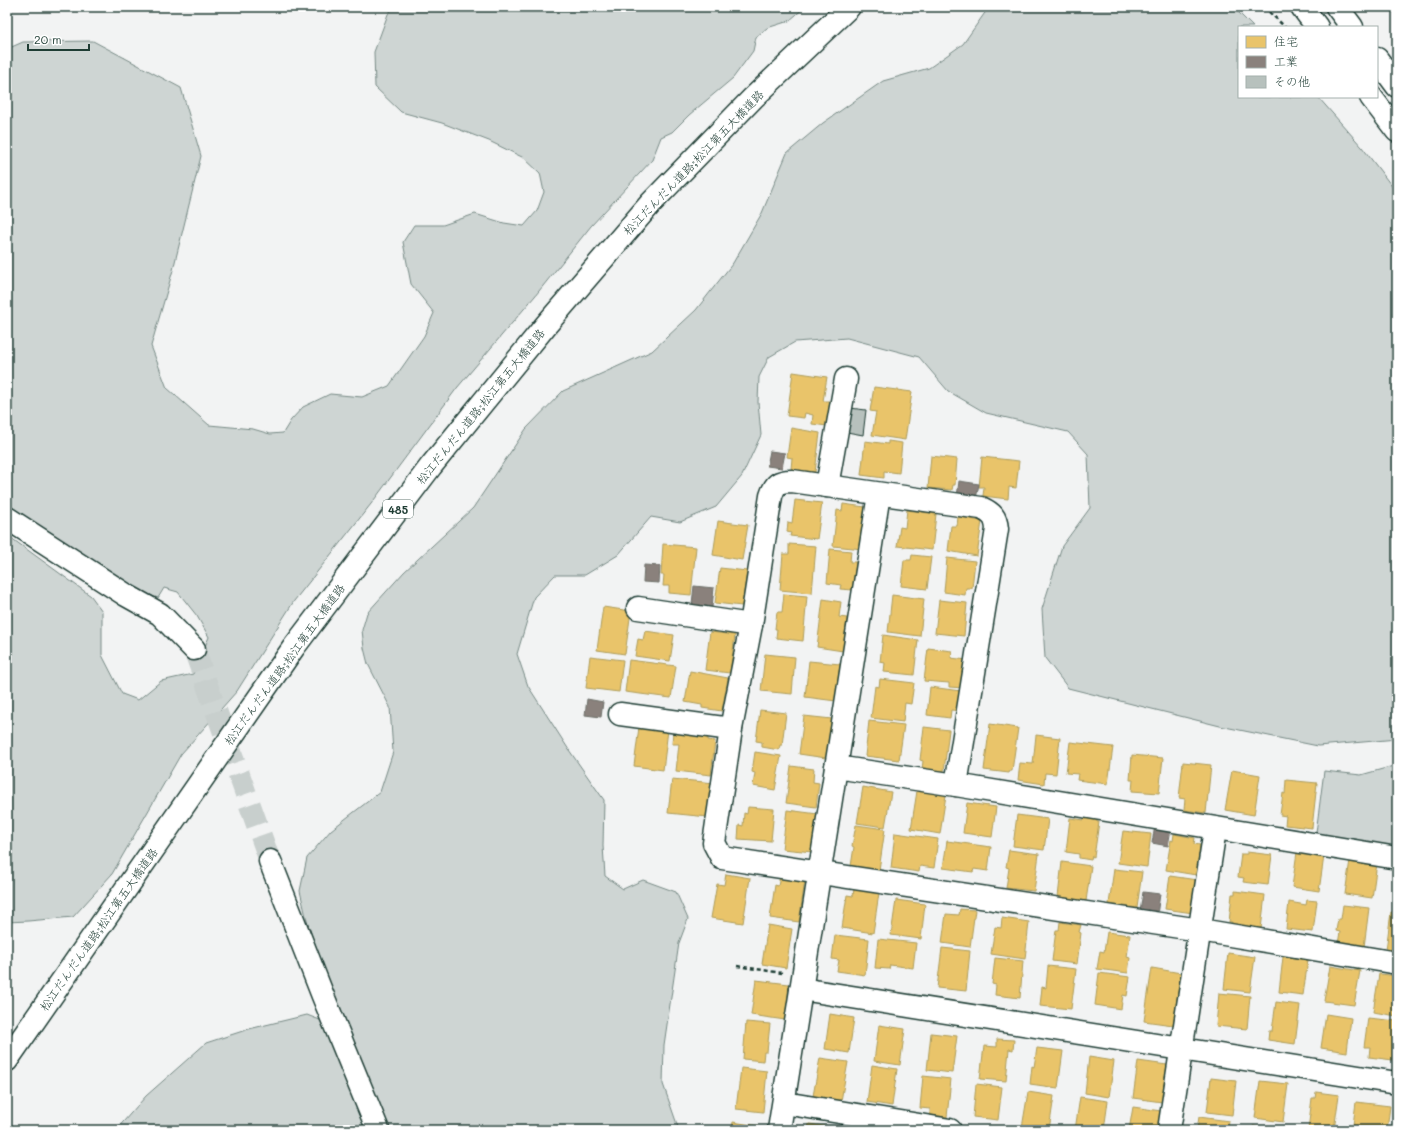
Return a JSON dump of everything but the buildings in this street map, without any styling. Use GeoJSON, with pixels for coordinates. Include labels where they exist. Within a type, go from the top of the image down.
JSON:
{"type":"FeatureCollection","features":[{"type":"Feature","properties":{"kind":"main road","name":"松江だんだん道路;松江第五大橋道路"},"geometry":{"type":"LineString","coordinates":[[7,1060],[294,647],[431,466],[546,325],[651,203],[753,98],[849,7]]}},
{"type":"Feature","properties":{"kind":"main road"},"geometry":{"type":"LineString","coordinates":[[1302,7],[1316,26]]}},
{"type":"Feature","properties":{"kind":"main road"},"geometry":{"type":"LineString","coordinates":[[1337,7],[1351,26]]}},
{"type":"Feature","properties":{"kind":"main road"},"geometry":{"type":"LineString","coordinates":[[1378,60],[1397,86]]}},
{"type":"Feature","properties":{"kind":"main road"},"geometry":{"type":"LineString","coordinates":[[1372,98],[1397,131]]}},
{"type":"Feature","properties":{"kind":"main road"},"geometry":{"type":"LineString","coordinates":[[827,486],[846,379]]}},
{"type":"Feature","properties":{"kind":"main road"},"geometry":{"type":"LineString","coordinates":[[956,785],[997,529],[996,520],[993,515],[981,508],[827,486],[784,481],[778,482],[771,496],[751,625],[731,729],[714,843],[722,858],[1200,930],[1397,963]]}},
{"type":"Feature","properties":{"kind":"main road"},"geometry":{"type":"LineString","coordinates":[[779,1130],[880,494]]}},
{"type":"Feature","properties":{"kind":"main road"},"geometry":{"type":"LineString","coordinates":[[7,518],[126,595],[160,614],[194,648]]}},
{"type":"Feature","properties":{"kind":"main road"},"geometry":{"type":"LineString","coordinates":[[638,608],[751,625]]}},
{"type":"Feature","properties":{"kind":"main road"},"geometry":{"type":"LineString","coordinates":[[620,714],[731,729]]}},
{"type":"Feature","properties":{"kind":"main road"},"geometry":{"type":"LineString","coordinates":[[836,767],[956,785],[1397,858]]}},
{"type":"Feature","properties":{"kind":"main road"},"geometry":{"type":"LineString","coordinates":[[1169,1130],[1215,829]]}},
{"type":"Feature","properties":{"kind":"main road"},"geometry":{"type":"LineString","coordinates":[[270,861],[378,1130]]}},
{"type":"Feature","properties":{"kind":"main road"},"geometry":{"type":"LineString","coordinates":[[802,983],[1181,1049],[1397,1083]]}},
{"type":"Feature","properties":{"kind":"main road"},"geometry":{"type":"LineString","coordinates":[[784,1103],[950,1130]]}},
{"type":"Feature","properties":{"kind":"path"},"geometry":{"type":"LineString","coordinates":[[1264,7],[1284,26]]}},
{"type":"Feature","properties":{"kind":"path"},"geometry":{"type":"LineString","coordinates":[[737,966],[802,983]]}},
{"type":"Feature","properties":{"kind":"shaded area"},"geometry":{"type":"Polygon","coordinates":[[[394,7],[805,7],[789,21],[767,28],[756,37],[753,51],[733,78],[689,115],[672,132],[661,137],[652,160],[591,226],[535,296],[457,388],[371,504],[294,601],[237,691],[181,754],[112,874],[73,917],[7,922],[7,535],[91,596],[102,611],[102,655],[122,694],[138,700],[161,681],[193,674],[209,637],[197,616],[178,592],[164,588],[158,598],[129,588],[7,505],[7,49],[23,42],[93,41],[181,88],[201,156],[173,270],[151,346],[167,388],[209,425],[253,429],[270,434],[283,433],[291,420],[303,407],[330,394],[362,397],[389,386],[424,336],[434,313],[411,284],[403,242],[414,225],[443,225],[475,214],[504,223],[524,226],[537,211],[544,192],[540,173],[524,158],[489,141],[442,123],[401,112],[375,87],[374,52],[388,14],[394,7]]]}},
{"type":"Feature","properties":{"kind":"shaded area"},"geometry":{"type":"Polygon","coordinates":[[[989,7],[1233,7],[1252,26],[1238,26],[1238,98],[1319,98],[1362,147],[1397,193],[1397,739],[1318,746],[1220,726],[1068,688],[1045,658],[1042,609],[1062,546],[1090,508],[1088,454],[1068,432],[986,413],[948,391],[919,357],[847,338],[795,342],[769,357],[759,377],[758,402],[761,435],[742,476],[716,507],[680,522],[651,517],[618,555],[585,575],[555,575],[534,597],[517,654],[528,686],[569,750],[604,800],[603,846],[605,876],[623,889],[643,880],[676,892],[688,919],[679,943],[664,1045],[663,1084],[679,1130],[386,1130],[308,925],[300,891],[307,858],[331,830],[380,792],[393,752],[390,707],[368,664],[364,648],[362,630],[367,613],[404,572],[473,508],[526,429],[563,391],[652,351],[696,310],[733,263],[762,213],[787,153],[823,123],[883,81],[929,68],[963,44],[989,7]]]}},
{"type":"Feature","properties":{"kind":"shaded area"},"geometry":{"type":"Polygon","coordinates":[[[1397,765],[1397,847],[1316,833],[1324,771],[1361,775],[1397,765]]]}},
{"type":"Feature","properties":{"kind":"shaded area"},"geometry":{"type":"Polygon","coordinates":[[[307,1015],[325,1022],[369,1130],[116,1130],[146,1096],[206,1043],[249,1029],[307,1015]]]}},
{"type":"Feature","properties":{"kind":"tunnel"},"geometry":{"type":"LineString","coordinates":[[194,649],[270,861]]}}]}
